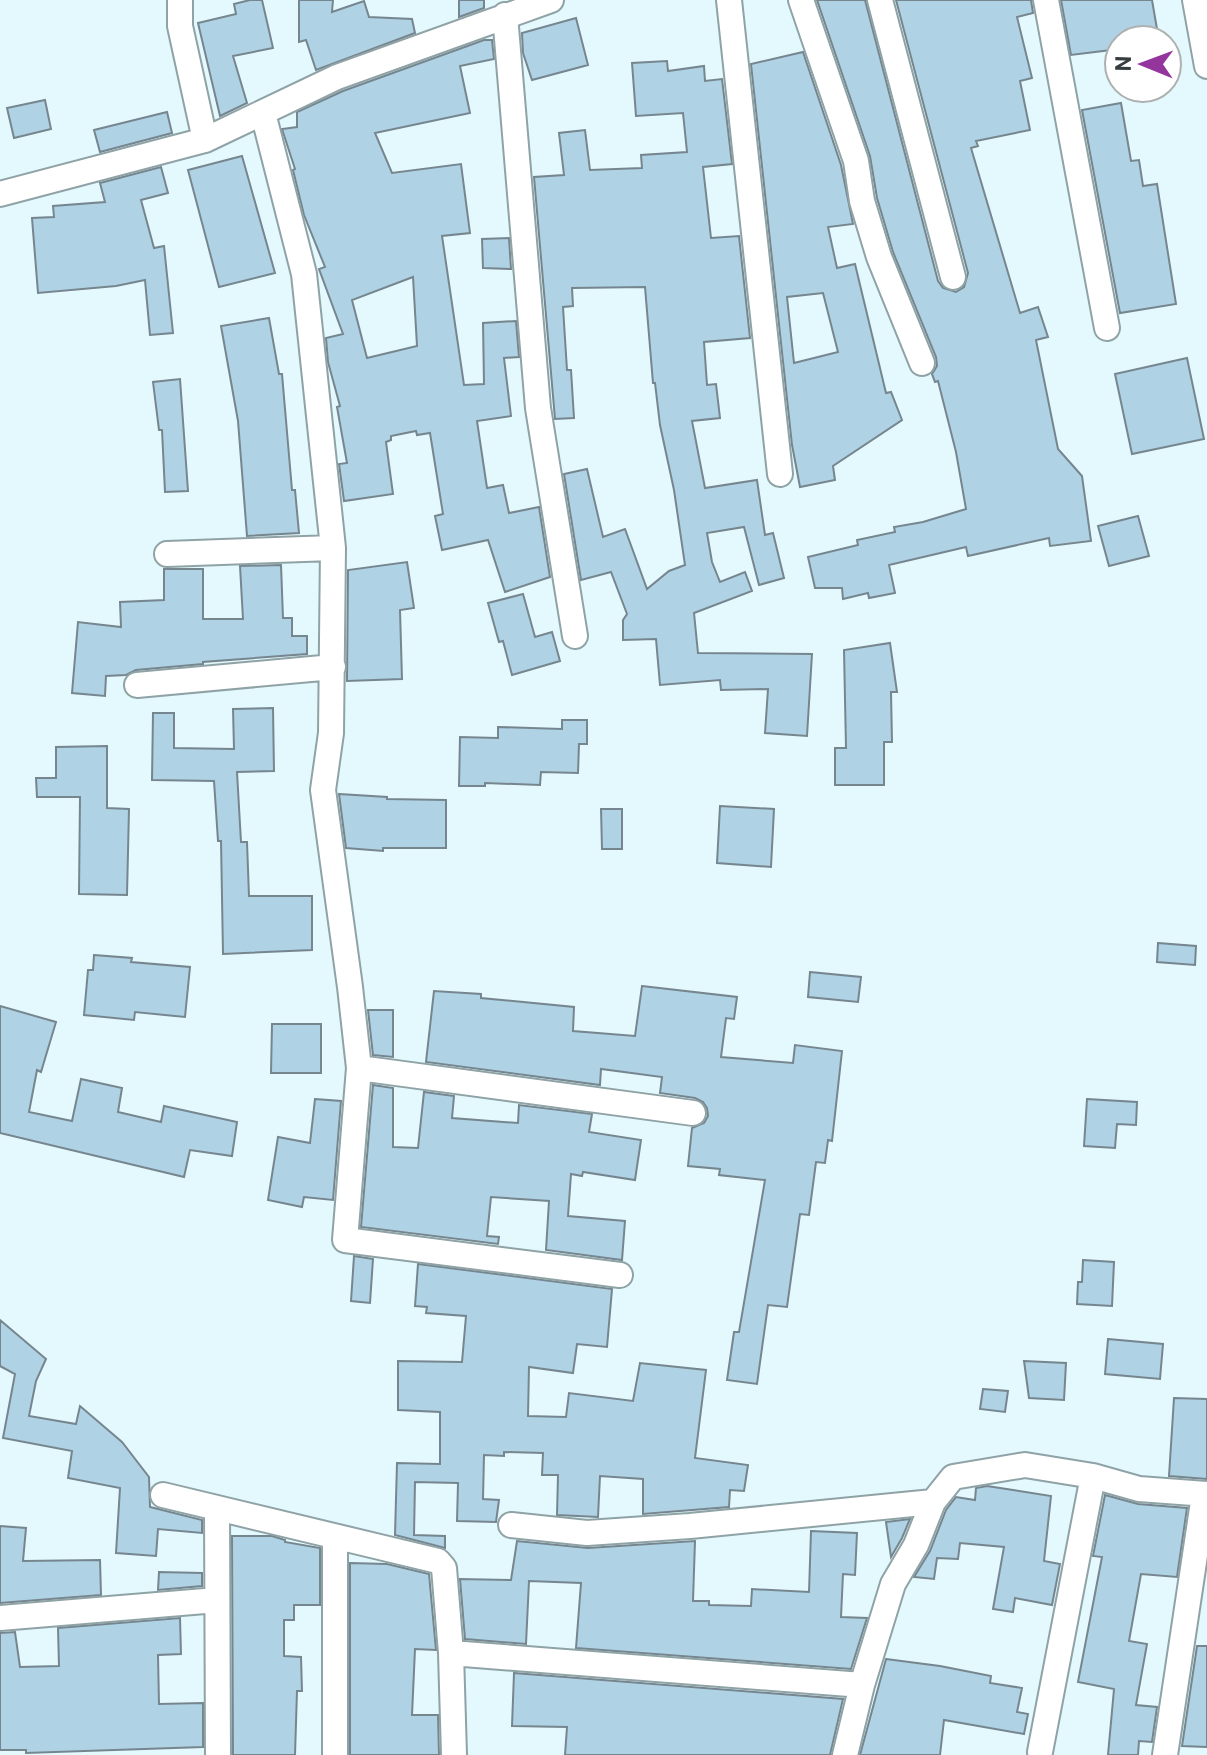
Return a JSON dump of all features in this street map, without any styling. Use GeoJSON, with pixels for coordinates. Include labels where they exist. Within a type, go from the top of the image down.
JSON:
{"type":"FeatureCollection","features":[{"type":"Feature","properties":{"kind":"street"},"geometry":{"type":"LineString","coordinates":[[180,0],[180,26],[205,140]]}},
{"type":"Feature","properties":{"kind":"street"},"geometry":{"type":"LineString","coordinates":[[0,194],[205,140],[337,77],[551,0]]}},
{"type":"Feature","properties":{"kind":"street"},"geometry":{"type":"LineString","coordinates":[[729,0],[780,474]]}},
{"type":"Feature","properties":{"kind":"street"},"geometry":{"type":"LineString","coordinates":[[801,0],[856,161],[862,201],[879,257],[922,363]]}},
{"type":"Feature","properties":{"kind":"street"},"geometry":{"type":"LineString","coordinates":[[880,0],[953,277]]}},
{"type":"Feature","properties":{"kind":"street"},"geometry":{"type":"LineString","coordinates":[[1046,0],[1107,328]]}},
{"type":"Feature","properties":{"kind":"street"},"geometry":{"type":"LineString","coordinates":[[1195,0],[1207,66]]}},
{"type":"Feature","properties":{"kind":"street"},"geometry":{"type":"LineString","coordinates":[[505,15],[538,408],[575,636]]}},
{"type":"Feature","properties":{"kind":"street"},"geometry":{"type":"LineString","coordinates":[[263,113],[304,274],[333,548],[331,733],[323,790],[359,1068],[345,1240],[620,1275]]}},
{"type":"Feature","properties":{"kind":"street"},"geometry":{"type":"LineString","coordinates":[[167,554],[333,548]]}},
{"type":"Feature","properties":{"kind":"street"},"geometry":{"type":"LineString","coordinates":[[137,685],[333,667]]}},
{"type":"Feature","properties":{"kind":"street"},"geometry":{"type":"LineString","coordinates":[[359,1068],[693,1113]]}},
{"type":"Feature","properties":{"kind":"street"},"geometry":{"type":"LineString","coordinates":[[845,1755],[862,1685],[893,1584],[916,1545],[933,1502],[953,1477],[1025,1465],[1093,1476],[1139,1489],[1205,1494],[1165,1755]]}},
{"type":"Feature","properties":{"kind":"street"},"geometry":{"type":"LineString","coordinates":[[1040,1752],[1093,1476]]}},
{"type":"Feature","properties":{"kind":"street"},"geometry":{"type":"LineString","coordinates":[[163,1495],[438,1561],[444,1568],[451,1653],[454,1755]]}},
{"type":"Feature","properties":{"kind":"street"},"geometry":{"type":"LineString","coordinates":[[511,1525],[587,1533],[933,1502]]}},
{"type":"Feature","properties":{"kind":"street"},"geometry":{"type":"LineString","coordinates":[[217,1508],[218,1755]]}},
{"type":"Feature","properties":{"kind":"street"},"geometry":{"type":"LineString","coordinates":[[335,1537],[335,1755]]}},
{"type":"Feature","properties":{"kind":"street"},"geometry":{"type":"LineString","coordinates":[[0,1618],[217,1600]]}},
{"type":"Feature","properties":{"kind":"street"},"geometry":{"type":"LineString","coordinates":[[451,1653],[862,1685]]}},
{"type":"Feature","properties":{"kind":"building"},"geometry":{"type":"Polygon","coordinates":[[[262,0],[273,48],[233,56],[247,103],[220,116],[198,23],[236,14],[234,4],[262,0]]]}},
{"type":"Feature","properties":{"kind":"building"},"geometry":{"type":"Polygon","coordinates":[[[299,0],[333,0],[332,12],[364,1],[369,17],[412,19],[415,33],[316,70],[306,40],[299,42],[299,0]]]}},
{"type":"Feature","properties":{"kind":"building"},"geometry":{"type":"Polygon","coordinates":[[[459,0],[484,0],[484,8],[459,17],[459,0]]]}},
{"type":"Feature","properties":{"kind":"building"},"geometry":{"type":"Polygon","coordinates":[[[817,0],[865,0],[938,281],[943,288],[956,292],[964,287],[968,273],[896,0],[1031,0],[1033,13],[1017,17],[1032,78],[1020,81],[1030,130],[976,141],[978,146],[971,148],[1020,313],[1038,307],[1048,337],[1036,340],[1058,449],[1082,476],[1091,541],[1050,546],[1049,538],[968,556],[966,547],[889,565],[895,593],[869,598],[868,593],[843,599],[842,588],[815,588],[808,557],[858,545],[857,540],[895,532],[894,527],[966,509],[956,452],[938,381],[935,382],[932,374],[937,366],[936,357],[893,252],[877,198],[870,156],[817,0]]]}},
{"type":"Feature","properties":{"kind":"building"},"geometry":{"type":"Polygon","coordinates":[[[1061,0],[1152,0],[1156,24],[1103,24],[1103,51],[1071,55],[1061,0]]]}},
{"type":"Feature","properties":{"kind":"building"},"geometry":{"type":"Polygon","coordinates":[[[576,18],[588,65],[532,80],[523,53],[522,33],[576,18]]]}},
{"type":"Feature","properties":{"kind":"building"},"geometry":{"type":"Polygon","coordinates":[[[484,40],[492,40],[494,59],[460,66],[470,113],[375,133],[392,173],[461,164],[470,233],[442,236],[464,385],[484,384],[483,323],[516,321],[519,357],[504,358],[511,416],[477,421],[487,488],[503,485],[509,513],[539,507],[550,577],[505,592],[488,540],[442,550],[435,516],[443,514],[430,433],[417,435],[416,431],[391,436],[391,440],[386,442],[393,494],[344,501],[339,464],[347,463],[337,407],[340,406],[328,362],[326,338],[343,334],[319,269],[325,267],[304,215],[295,169],[282,129],[297,127],[297,112],[343,91],[484,40]],[[413,277],[352,300],[367,358],[417,346],[413,277]]]}},
{"type":"Feature","properties":{"kind":"building"},"geometry":{"type":"Polygon","coordinates":[[[803,52],[841,165],[853,224],[828,227],[837,268],[855,264],[886,393],[891,392],[902,420],[833,466],[835,480],[800,487],[792,445],[751,64],[803,52]],[[823,293],[787,297],[794,363],[838,352],[823,293]]]}},
{"type":"Feature","properties":{"kind":"building"},"geometry":{"type":"Polygon","coordinates":[[[667,61],[668,71],[704,66],[705,81],[722,79],[732,164],[703,167],[711,238],[739,236],[750,338],[704,342],[707,385],[716,384],[720,418],[692,421],[705,488],[757,480],[765,535],[773,533],[784,578],[759,585],[744,527],[707,533],[712,562],[720,582],[745,572],[752,591],[694,613],[698,653],[812,654],[807,736],[765,733],[768,689],[721,690],[720,680],[660,685],[656,639],[623,640],[623,620],[627,614],[611,572],[581,580],[564,474],[587,469],[603,537],[625,529],[647,589],[669,571],[685,565],[653,383],[645,287],[572,288],[573,306],[563,307],[574,418],[555,419],[534,177],[564,175],[559,133],[585,130],[590,170],[642,168],[641,155],[687,152],[683,113],[636,116],[632,63],[667,61]]]}},
{"type":"Feature","properties":{"kind":"building"},"geometry":{"type":"Polygon","coordinates":[[[45,100],[51,129],[14,138],[7,108],[45,100]]]}},
{"type":"Feature","properties":{"kind":"building"},"geometry":{"type":"Polygon","coordinates":[[[1121,104],[1131,161],[1139,160],[1143,186],[1157,184],[1176,304],[1120,313],[1082,110],[1121,104]]]}},
{"type":"Feature","properties":{"kind":"building"},"geometry":{"type":"Polygon","coordinates":[[[167,112],[172,133],[100,152],[94,130],[167,112]]]}},
{"type":"Feature","properties":{"kind":"building"},"geometry":{"type":"Polygon","coordinates":[[[242,156],[275,273],[219,287],[188,170],[242,156]]]}},
{"type":"Feature","properties":{"kind":"building"},"geometry":{"type":"Polygon","coordinates":[[[161,167],[168,193],[141,200],[154,248],[164,246],[173,333],[150,335],[145,280],[116,286],[38,293],[32,218],[54,217],[53,206],[105,202],[100,183],[161,167]]]}},
{"type":"Feature","properties":{"kind":"building"},"geometry":{"type":"Polygon","coordinates":[[[509,238],[511,269],[483,268],[482,239],[509,238]]]}},
{"type":"Feature","properties":{"kind":"building"},"geometry":{"type":"Polygon","coordinates":[[[269,318],[279,374],[282,374],[299,533],[247,536],[238,421],[221,326],[269,318]]]}},
{"type":"Feature","properties":{"kind":"building"},"geometry":{"type":"Polygon","coordinates":[[[1187,358],[1204,439],[1132,454],[1115,374],[1187,358]]]}},
{"type":"Feature","properties":{"kind":"building"},"geometry":{"type":"Polygon","coordinates":[[[180,379],[188,491],[165,492],[162,430],[159,430],[153,382],[180,379]]]}},
{"type":"Feature","properties":{"kind":"building"},"geometry":{"type":"Polygon","coordinates":[[[1138,516],[1149,556],[1109,566],[1098,526],[1138,516]]]}},
{"type":"Feature","properties":{"kind":"building"},"geometry":{"type":"Polygon","coordinates":[[[407,562],[414,608],[400,610],[402,679],[347,681],[348,570],[407,562]]]}},
{"type":"Feature","properties":{"kind":"building"},"geometry":{"type":"Polygon","coordinates":[[[281,565],[283,618],[292,618],[292,636],[307,636],[307,654],[136,670],[126,675],[106,676],[105,696],[72,693],[78,622],[121,627],[120,602],[164,600],[164,569],[203,569],[203,619],[243,619],[240,566],[281,565]]]}},
{"type":"Feature","properties":{"kind":"building"},"geometry":{"type":"Polygon","coordinates":[[[523,594],[535,637],[552,632],[560,661],[512,675],[488,603],[523,594]]]}},
{"type":"Feature","properties":{"kind":"building"},"geometry":{"type":"Polygon","coordinates":[[[890,643],[897,692],[891,692],[892,742],[884,742],[884,785],[835,785],[835,748],[846,748],[844,650],[890,643]]]}},
{"type":"Feature","properties":{"kind":"building"},"geometry":{"type":"Polygon","coordinates":[[[273,708],[274,771],[237,772],[241,842],[247,842],[249,896],[312,896],[312,950],[223,954],[221,841],[218,841],[214,781],[152,780],[153,713],[174,713],[174,748],[234,749],[233,709],[273,708]]]}},
{"type":"Feature","properties":{"kind":"building"},"geometry":{"type":"Polygon","coordinates":[[[562,720],[587,720],[587,744],[579,744],[578,773],[541,772],[540,785],[485,783],[485,786],[459,786],[460,737],[498,738],[498,727],[562,729],[562,720]]]}},
{"type":"Feature","properties":{"kind":"building"},"geometry":{"type":"Polygon","coordinates":[[[107,746],[107,808],[129,809],[127,895],[79,894],[80,797],[37,797],[36,778],[56,778],[56,747],[107,746]]]}},
{"type":"Feature","properties":{"kind":"building"},"geometry":{"type":"Polygon","coordinates":[[[339,794],[446,800],[446,848],[383,848],[383,851],[346,848],[339,794]]]}},
{"type":"Feature","properties":{"kind":"building"},"geometry":{"type":"Polygon","coordinates":[[[720,806],[774,809],[771,867],[717,863],[720,806]]]}},
{"type":"Feature","properties":{"kind":"building"},"geometry":{"type":"Polygon","coordinates":[[[601,809],[622,809],[622,849],[602,849],[601,809]]]}},
{"type":"Feature","properties":{"kind":"building"},"geometry":{"type":"Polygon","coordinates":[[[1158,943],[1196,946],[1195,965],[1157,962],[1158,943]]]}},
{"type":"Feature","properties":{"kind":"building"},"geometry":{"type":"Polygon","coordinates":[[[94,955],[190,967],[185,1017],[135,1012],[134,1020],[84,1015],[88,970],[93,970],[94,955]]]}},
{"type":"Feature","properties":{"kind":"building"},"geometry":{"type":"Polygon","coordinates":[[[810,972],[861,977],[858,1002],[808,997],[810,972]]]}},
{"type":"Feature","properties":{"kind":"building"},"geometry":{"type":"Polygon","coordinates":[[[642,986],[737,997],[734,1019],[726,1018],[721,1057],[793,1063],[795,1045],[842,1051],[832,1141],[828,1140],[825,1163],[816,1162],[809,1215],[800,1214],[787,1307],[768,1305],[757,1384],[727,1380],[734,1332],[739,1332],[765,1180],[719,1175],[720,1169],[688,1166],[692,1128],[704,1123],[708,1116],[703,1102],[660,1093],[662,1077],[601,1069],[600,1085],[426,1062],[434,991],[574,1007],[573,1031],[635,1036],[642,986]]]}},
{"type":"Feature","properties":{"kind":"building"},"geometry":{"type":"Polygon","coordinates":[[[0,1006],[56,1022],[41,1072],[37,1070],[29,1112],[72,1121],[81,1079],[122,1088],[118,1112],[161,1122],[164,1106],[237,1122],[232,1156],[190,1150],[184,1177],[0,1133],[0,1006]]]}},
{"type":"Feature","properties":{"kind":"building"},"geometry":{"type":"Polygon","coordinates":[[[368,1010],[393,1010],[393,1057],[373,1055],[368,1010]]]}},
{"type":"Feature","properties":{"kind":"building"},"geometry":{"type":"Polygon","coordinates":[[[272,1024],[321,1024],[321,1073],[271,1073],[272,1024]]]}},
{"type":"Feature","properties":{"kind":"building"},"geometry":{"type":"Polygon","coordinates":[[[373,1085],[393,1088],[393,1147],[418,1148],[424,1092],[454,1096],[452,1118],[518,1123],[519,1105],[592,1114],[589,1132],[641,1140],[635,1180],[583,1172],[582,1176],[571,1174],[568,1216],[625,1221],[622,1260],[546,1250],[549,1201],[491,1197],[487,1236],[499,1237],[498,1244],[361,1227],[373,1085]]]}},
{"type":"Feature","properties":{"kind":"building"},"geometry":{"type":"Polygon","coordinates":[[[315,1099],[341,1101],[333,1200],[304,1197],[302,1207],[268,1200],[278,1137],[310,1143],[315,1099]]]}},
{"type":"Feature","properties":{"kind":"building"},"geometry":{"type":"Polygon","coordinates":[[[1087,1099],[1137,1102],[1136,1125],[1117,1124],[1115,1148],[1084,1146],[1087,1099]]]}},
{"type":"Feature","properties":{"kind":"building"},"geometry":{"type":"Polygon","coordinates":[[[354,1256],[373,1259],[370,1303],[351,1301],[354,1256]]]}},
{"type":"Feature","properties":{"kind":"building"},"geometry":{"type":"Polygon","coordinates":[[[1083,1260],[1114,1262],[1112,1306],[1077,1304],[1083,1260]]]}},
{"type":"Feature","properties":{"kind":"building"},"geometry":{"type":"Polygon","coordinates":[[[418,1264],[612,1289],[607,1347],[577,1344],[573,1373],[529,1367],[528,1416],[566,1417],[569,1393],[633,1401],[640,1363],[706,1370],[695,1458],[748,1465],[744,1491],[730,1490],[729,1507],[643,1514],[643,1479],[600,1476],[598,1517],[557,1515],[558,1475],[542,1475],[543,1453],[504,1452],[504,1456],[484,1455],[483,1499],[499,1500],[496,1522],[457,1521],[458,1483],[415,1482],[414,1535],[445,1536],[445,1548],[395,1535],[397,1463],[440,1464],[440,1412],[398,1410],[398,1361],[462,1362],[466,1316],[426,1313],[427,1307],[415,1306],[418,1264]]]}},
{"type":"Feature","properties":{"kind":"building"},"geometry":{"type":"Polygon","coordinates":[[[0,1320],[46,1359],[36,1381],[29,1416],[76,1424],[80,1406],[122,1442],[149,1477],[150,1507],[202,1520],[202,1533],[158,1529],[156,1556],[116,1553],[120,1488],[68,1478],[72,1451],[3,1438],[15,1374],[0,1366],[0,1320]]]}},
{"type":"Feature","properties":{"kind":"building"},"geometry":{"type":"Polygon","coordinates":[[[1108,1339],[1163,1344],[1160,1379],[1105,1374],[1108,1339]]]}},
{"type":"Feature","properties":{"kind":"building"},"geometry":{"type":"Polygon","coordinates":[[[1024,1361],[1066,1363],[1064,1400],[1029,1398],[1024,1361]]]}},
{"type":"Feature","properties":{"kind":"building"},"geometry":{"type":"Polygon","coordinates":[[[983,1389],[1008,1391],[1005,1412],[980,1409],[983,1389]]]}},
{"type":"Feature","properties":{"kind":"building"},"geometry":{"type":"Polygon","coordinates":[[[1174,1398],[1207,1399],[1207,1479],[1169,1476],[1174,1398]]]}},
{"type":"Feature","properties":{"kind":"building"},"geometry":{"type":"Polygon","coordinates":[[[987,1486],[1051,1496],[1044,1561],[1060,1564],[1052,1605],[1015,1598],[1013,1612],[993,1609],[1004,1547],[960,1543],[958,1559],[937,1558],[934,1579],[914,1577],[930,1551],[946,1510],[956,1497],[975,1500],[976,1488],[987,1486]]]}},
{"type":"Feature","properties":{"kind":"building"},"geometry":{"type":"Polygon","coordinates":[[[1105,1495],[1138,1504],[1187,1508],[1177,1577],[1141,1574],[1129,1641],[1147,1644],[1136,1705],[1157,1707],[1152,1742],[1139,1741],[1138,1755],[1108,1755],[1114,1689],[1078,1682],[1102,1557],[1093,1556],[1105,1495]]]}},
{"type":"Feature","properties":{"kind":"building"},"geometry":{"type":"Polygon","coordinates":[[[910,1519],[902,1538],[891,1557],[886,1522],[910,1519]]]}},
{"type":"Feature","properties":{"kind":"building"},"geometry":{"type":"Polygon","coordinates":[[[0,1526],[26,1528],[23,1561],[100,1560],[101,1595],[0,1603],[0,1526]]]}},
{"type":"Feature","properties":{"kind":"building"},"geometry":{"type":"Polygon","coordinates":[[[811,1531],[857,1533],[855,1575],[843,1574],[841,1617],[867,1618],[851,1669],[576,1648],[581,1583],[529,1581],[526,1644],[465,1639],[460,1579],[511,1580],[517,1541],[588,1548],[695,1541],[693,1601],[709,1601],[709,1605],[751,1606],[752,1589],[809,1592],[811,1531]]]}},
{"type":"Feature","properties":{"kind":"building"},"geometry":{"type":"Polygon","coordinates":[[[232,1536],[272,1536],[285,1542],[320,1548],[320,1605],[294,1605],[294,1620],[284,1620],[284,1656],[301,1657],[302,1691],[297,1691],[295,1755],[233,1755],[232,1536]]]}},
{"type":"Feature","properties":{"kind":"building"},"geometry":{"type":"Polygon","coordinates":[[[350,1563],[387,1564],[429,1574],[436,1650],[415,1649],[412,1715],[438,1715],[439,1755],[350,1755],[350,1563]]]}},
{"type":"Feature","properties":{"kind":"building"},"geometry":{"type":"Polygon","coordinates":[[[159,1572],[202,1573],[202,1586],[158,1590],[159,1572]]]}},
{"type":"Feature","properties":{"kind":"building"},"geometry":{"type":"Polygon","coordinates":[[[180,1618],[181,1654],[158,1655],[159,1704],[203,1703],[203,1747],[26,1753],[26,1750],[0,1750],[0,1633],[15,1632],[20,1667],[59,1666],[58,1628],[180,1618]]]}},
{"type":"Feature","properties":{"kind":"building"},"geometry":{"type":"Polygon","coordinates":[[[1197,1646],[1207,1646],[1207,1747],[1182,1746],[1197,1646]]]}},
{"type":"Feature","properties":{"kind":"building"},"geometry":{"type":"Polygon","coordinates":[[[886,1659],[991,1676],[990,1683],[1022,1688],[1017,1712],[1028,1714],[1024,1734],[944,1720],[940,1755],[860,1755],[886,1659]]]}},
{"type":"Feature","properties":{"kind":"building"},"geometry":{"type":"Polygon","coordinates":[[[514,1673],[843,1699],[830,1755],[565,1755],[567,1727],[512,1726],[514,1673]]]}}]}
